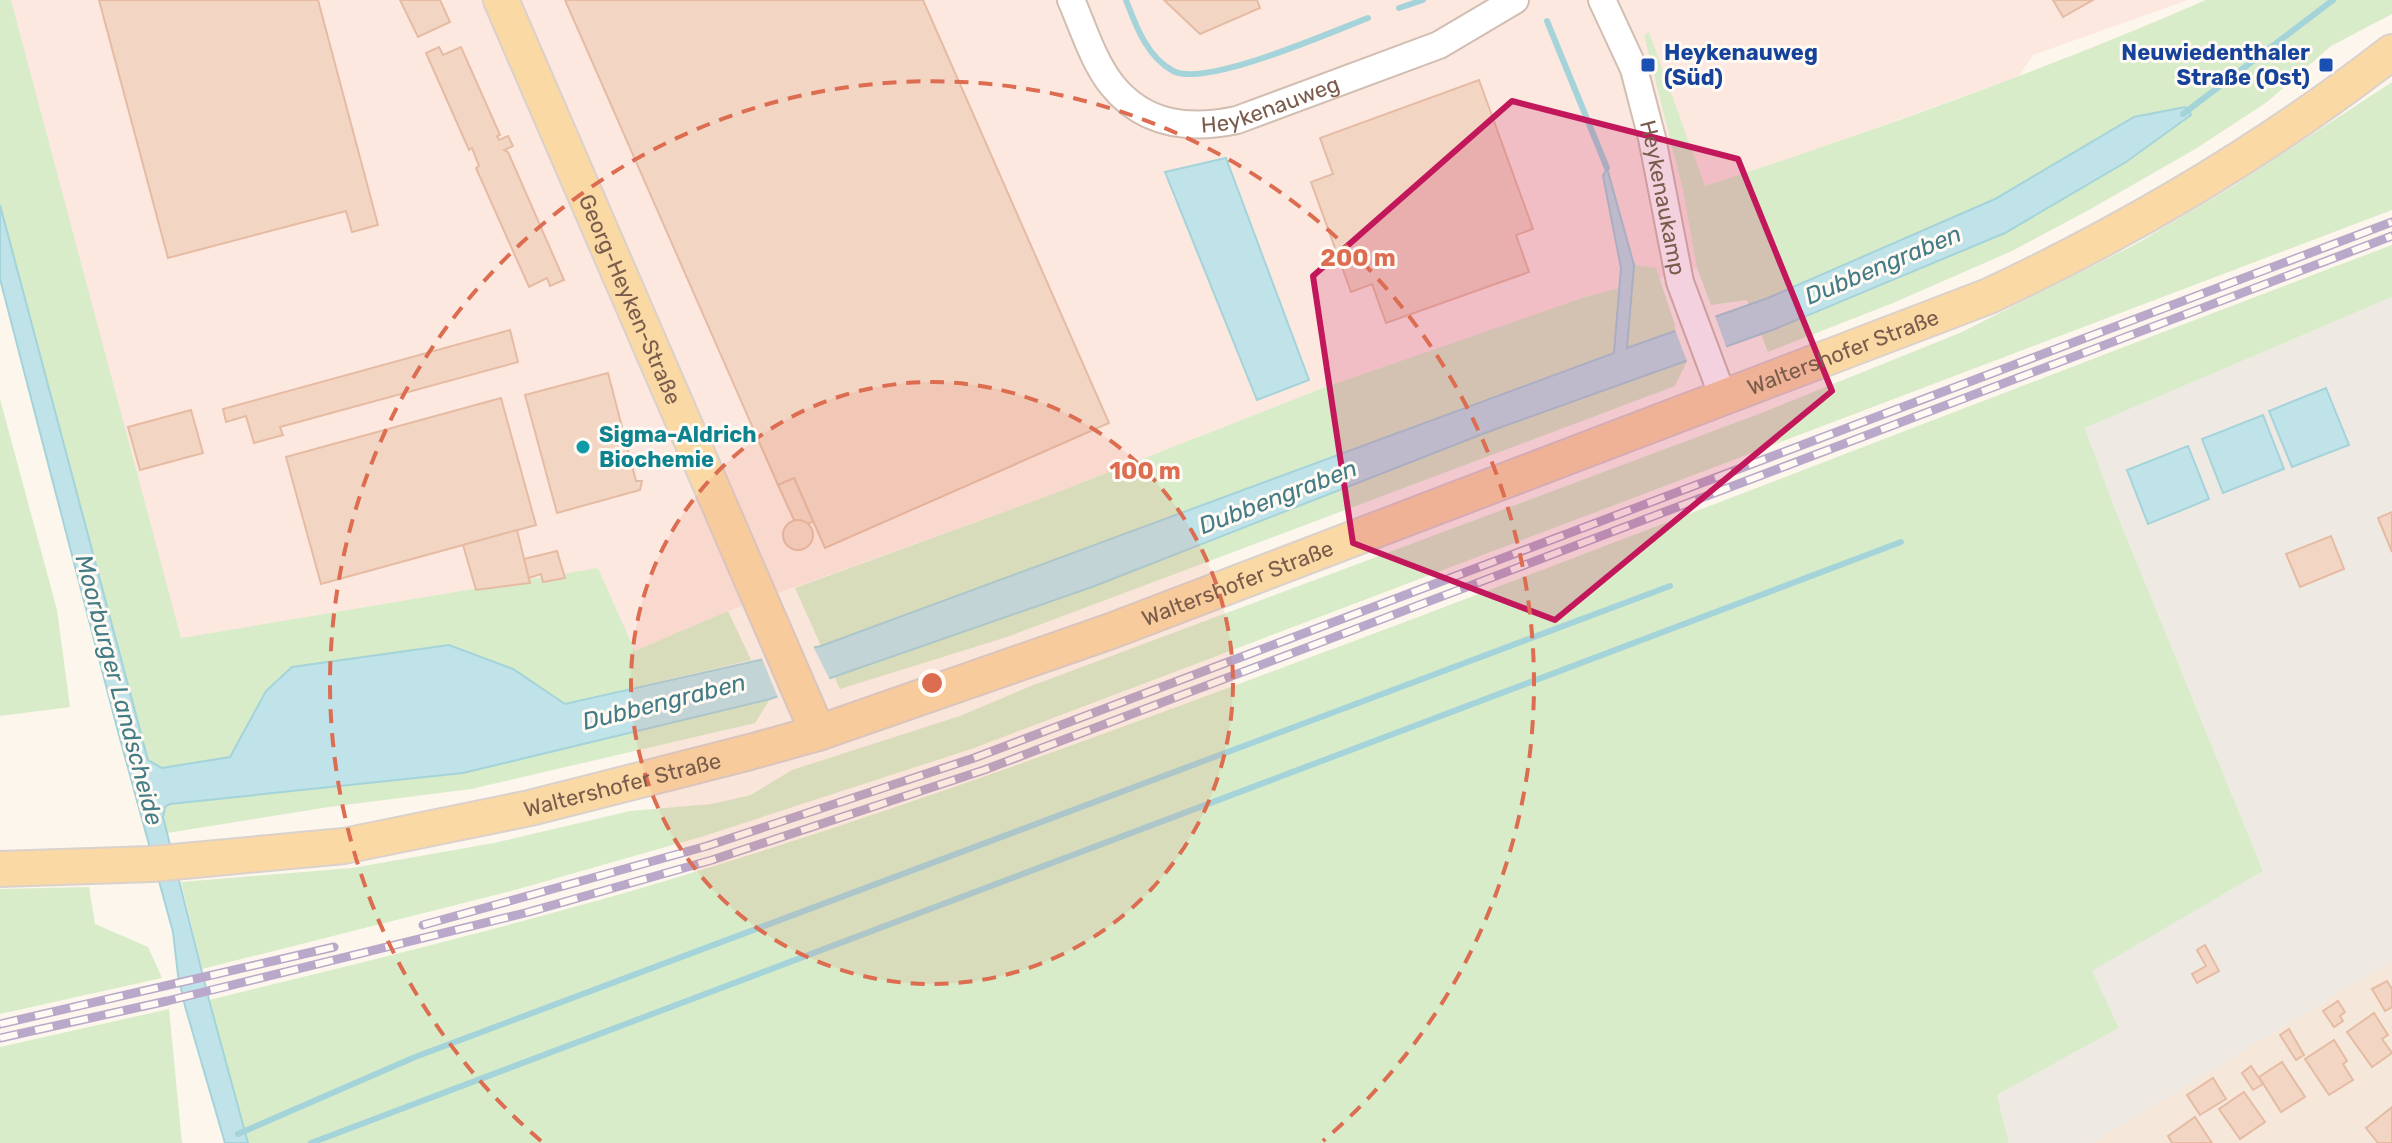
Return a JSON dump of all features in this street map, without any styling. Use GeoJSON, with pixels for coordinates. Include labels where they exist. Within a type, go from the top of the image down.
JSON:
{"type":"FeatureCollection","features":[{"type":"Feature","properties":{"kind":"main road","name":"Georg-Heyken-Straße"},"geometry":{"type":"LineString","coordinates":[[501,0],[818,733]]}},
{"type":"Feature","properties":{"kind":"main road","name":"Waltershofer Straße"},"geometry":{"type":"LineString","coordinates":[[0,869],[165,863],[344,846],[484,818],[665,775],[818,733],[1111,631],[1989,296],[2094,245],[2243,158],[2392,52]]}},
{"type":"Feature","properties":{"kind":"street","name":"Heykenauweg"},"geometry":{"type":"LineString","coordinates":[[1071,0],[1112,85],[1146,113],[1167,122],[1211,126],[1237,120],[1439,45],[1515,0]]}},
{"type":"Feature","properties":{"kind":"street","name":"Heykenaukamp"},"geometry":{"type":"LineString","coordinates":[[1602,0],[1634,69],[1672,246],[1690,313],[1723,397]]}},
{"type":"Feature","properties":{"kind":"highlighted area"},"geometry":{"type":"Polygon","coordinates":[[[1512,101],[1738,159],[1832,391],[1555,620],[1353,543],[1313,276],[1512,101]]]}},
{"type":"Feature","properties":{"kind":"shaded area"},"geometry":{"type":"Polygon","coordinates":[[[0,0],[2188,0],[2033,55],[2019,76],[1810,152],[1684,190],[1697,268],[1579,300],[1320,389],[1053,494],[728,611],[635,652],[598,569],[181,638],[0,0]]]}},
{"type":"Feature","properties":{"kind":"shaded area"},"geometry":{"type":"Polygon","coordinates":[[[2392,297],[2392,960],[2092,1143],[2009,1143],[1997,1095],[2119,1028],[2091,971],[2263,871],[2085,428],[2392,297]]]}},
{"type":"Feature","properties":{"kind":"shaded area"},"geometry":{"type":"Polygon","coordinates":[[[2392,960],[2392,1143],[2092,1143],[2392,960]]]}},
{"type":"Feature","properties":{"kind":"green space"},"geometry":{"type":"Polygon","coordinates":[[[0,0],[11,0],[181,638],[598,568],[635,651],[728,611],[751,660],[564,704],[513,669],[449,645],[292,667],[266,691],[230,757],[162,768],[148,761],[0,205],[0,0]]]}},
{"type":"Feature","properties":{"kind":"green space"},"geometry":{"type":"Polygon","coordinates":[[[2206,0],[2392,0],[2392,14],[2331,46],[2267,102],[2197,148],[2012,251],[1893,303],[1768,352],[1747,300],[1711,305],[1697,268],[1683,190],[1644,35],[1649,32],[1705,186],[1957,99],[2206,0]]]}},
{"type":"Feature","properties":{"kind":"green space"},"geometry":{"type":"Polygon","coordinates":[[[2392,82],[2392,210],[974,748],[704,836],[515,890],[202,969],[181,882],[352,868],[494,843],[630,811],[712,804],[751,795],[792,770],[960,716],[1031,686],[1764,412],[1962,332],[2136,244],[2235,185],[2392,82]]]}},
{"type":"Feature","properties":{"kind":"green space"},"geometry":{"type":"Polygon","coordinates":[[[2392,245],[2392,297],[2085,428],[2263,871],[2092,971],[2119,1028],[1997,1095],[2009,1143],[248,1143],[209,1000],[462,937],[651,885],[804,838],[983,777],[1426,614],[2392,245]]]}},
{"type":"Feature","properties":{"kind":"green space"},"geometry":{"type":"Polygon","coordinates":[[[1634,265],[1656,268],[1677,331],[1627,349],[1634,265]]]}},
{"type":"Feature","properties":{"kind":"green space"},"geometry":{"type":"Polygon","coordinates":[[[1620,288],[1614,352],[821,646],[795,588],[1053,494],[1320,389],[1585,297],[1620,288]]]}},
{"type":"Feature","properties":{"kind":"green space"},"geometry":{"type":"Polygon","coordinates":[[[1687,361],[1675,386],[1007,637],[840,689],[834,676],[1092,587],[1485,433],[1687,361]]]}},
{"type":"Feature","properties":{"kind":"green space"},"geometry":{"type":"Polygon","coordinates":[[[0,399],[57,610],[70,707],[0,716],[0,399]]]}},
{"type":"Feature","properties":{"kind":"green space"},"geometry":{"type":"Polygon","coordinates":[[[770,699],[755,723],[471,789],[329,807],[167,833],[163,817],[165,807],[170,804],[464,773],[770,699]]]}},
{"type":"Feature","properties":{"kind":"green space"},"geometry":{"type":"Polygon","coordinates":[[[89,887],[95,924],[148,947],[162,978],[0,1014],[0,889],[89,887]]]}},
{"type":"Feature","properties":{"kind":"green space"},"geometry":{"type":"Polygon","coordinates":[[[169,1009],[182,1143],[0,1143],[0,1047],[169,1009]]]}},
{"type":"Feature","properties":{"kind":"water","name":"Moorburger Landscheide"},"geometry":{"type":"Polygon","coordinates":[[[2185,107],[2191,115],[2126,162],[2005,233],[1775,329],[1485,433],[1092,587],[770,699],[463,773],[170,804],[165,807],[163,817],[248,1143],[225,1143],[185,1006],[173,932],[0,279],[0,205],[148,760],[162,768],[230,757],[266,691],[292,667],[449,645],[513,669],[565,704],[821,646],[1614,353],[1621,268],[1603,176],[1607,168],[1634,265],[1627,348],[1768,298],[1995,199],[2134,117],[2185,107]]]}},
{"type":"Feature","properties":{"kind":"water"},"geometry":{"type":"Polygon","coordinates":[[[1226,158],[1309,380],[1257,400],[1165,172],[1226,158]]]}},
{"type":"Feature","properties":{"kind":"water"},"geometry":{"type":"Polygon","coordinates":[[[2326,388],[2349,445],[2292,467],[2269,411],[2326,388]]]}},
{"type":"Feature","properties":{"kind":"water"},"geometry":{"type":"Polygon","coordinates":[[[2263,415],[2284,469],[2223,493],[2202,439],[2263,415]]]}},
{"type":"Feature","properties":{"kind":"water"},"geometry":{"type":"Polygon","coordinates":[[[2188,446],[2209,499],[2148,524],[2127,470],[2188,446]]]}},
{"type":"Feature","properties":{"kind":"pier"},"geometry":{"type":"Polygon","coordinates":[[[1714,313],[1727,349],[1688,364],[1674,327],[1714,313]]]}},
{"type":"Feature","properties":{"kind":"pier"},"geometry":{"type":"Polygon","coordinates":[[[812,644],[831,682],[779,700],[760,654],[812,644]]]}},
{"type":"Feature","properties":{"kind":"building"},"geometry":{"type":"Polygon","coordinates":[[[99,0],[318,0],[378,225],[352,232],[346,211],[168,258],[99,0]]]}},
{"type":"Feature","properties":{"kind":"building"},"geometry":{"type":"Polygon","coordinates":[[[400,0],[440,0],[450,22],[418,37],[400,0]]]}},
{"type":"Feature","properties":{"kind":"building"},"geometry":{"type":"Polygon","coordinates":[[[565,0],[923,0],[1109,423],[825,548],[794,478],[778,485],[565,0]]]}},
{"type":"Feature","properties":{"kind":"building"},"geometry":{"type":"Polygon","coordinates":[[[1164,0],[1257,0],[1260,8],[1200,34],[1164,0]]]}},
{"type":"Feature","properties":{"kind":"building"},"geometry":{"type":"Polygon","coordinates":[[[2053,0],[2093,0],[2063,17],[2053,0]]]}},
{"type":"Feature","properties":{"kind":"building"},"geometry":{"type":"Polygon","coordinates":[[[439,47],[443,55],[461,47],[500,135],[497,136],[499,140],[508,136],[513,146],[504,150],[508,152],[564,280],[550,286],[547,278],[529,287],[476,168],[479,166],[472,148],[469,150],[426,53],[439,47]]]}},
{"type":"Feature","properties":{"kind":"building"},"geometry":{"type":"Polygon","coordinates":[[[1479,80],[1533,229],[1516,235],[1529,272],[1386,323],[1372,284],[1351,292],[1311,182],[1333,174],[1320,138],[1479,80]]]}},
{"type":"Feature","properties":{"kind":"building"},"geometry":{"type":"Polygon","coordinates":[[[510,330],[518,362],[280,427],[283,435],[254,443],[246,416],[226,422],[223,409],[510,330]]]}},
{"type":"Feature","properties":{"kind":"building","name":"Sigma-Aldrich Biochemie"},"geometry":{"type":"Polygon","coordinates":[[[608,373],[636,481],[642,481],[640,490],[557,513],[525,395],[608,373]]]}},
{"type":"Feature","properties":{"kind":"building"},"geometry":{"type":"Polygon","coordinates":[[[501,398],[536,525],[321,584],[286,457],[501,398]]]}},
{"type":"Feature","properties":{"kind":"building"},"geometry":{"type":"Polygon","coordinates":[[[191,410],[203,453],[140,470],[128,427],[191,410]]]}},
{"type":"Feature","properties":{"kind":"building"},"geometry":{"type":"Polygon","coordinates":[[[794,478],[813,521],[808,524],[794,520],[778,485],[794,478]]]}},
{"type":"Feature","properties":{"kind":"building"},"geometry":{"type":"Polygon","coordinates":[[[2392,512],[2392,552],[2378,518],[2392,512]]]}},
{"type":"Feature","properties":{"kind":"building"},"geometry":{"type":"Polygon","coordinates":[[[798,520],[809,524],[813,535],[809,546],[798,550],[787,546],[783,535],[787,524],[798,520]]]}},
{"type":"Feature","properties":{"kind":"building"},"geometry":{"type":"Polygon","coordinates":[[[517,530],[530,583],[476,590],[463,545],[517,530]]]}},
{"type":"Feature","properties":{"kind":"building"},"geometry":{"type":"Polygon","coordinates":[[[2331,536],[2344,569],[2300,587],[2286,554],[2331,536]]]}},
{"type":"Feature","properties":{"kind":"building"},"geometry":{"type":"Polygon","coordinates":[[[557,551],[565,578],[543,582],[541,574],[529,578],[524,559],[557,551]]]}},
{"type":"Feature","properties":{"kind":"building"},"geometry":{"type":"Polygon","coordinates":[[[2205,945],[2219,971],[2197,983],[2192,974],[2206,966],[2197,950],[2205,945]]]}},
{"type":"Feature","properties":{"kind":"building"},"geometry":{"type":"Polygon","coordinates":[[[2387,981],[2392,989],[2392,1007],[2385,1011],[2372,989],[2387,981]]]}},
{"type":"Feature","properties":{"kind":"building"},"geometry":{"type":"Polygon","coordinates":[[[2338,1001],[2345,1012],[2340,1016],[2343,1021],[2334,1027],[2323,1011],[2338,1001]]]}},
{"type":"Feature","properties":{"kind":"building"},"geometry":{"type":"Polygon","coordinates":[[[2374,1013],[2388,1035],[2382,1039],[2392,1053],[2372,1067],[2347,1032],[2374,1013]]]}},
{"type":"Feature","properties":{"kind":"building"},"geometry":{"type":"Polygon","coordinates":[[[2289,1029],[2304,1055],[2296,1060],[2280,1035],[2289,1029]]]}},
{"type":"Feature","properties":{"kind":"building"},"geometry":{"type":"Polygon","coordinates":[[[2334,1040],[2347,1061],[2343,1064],[2353,1080],[2329,1095],[2305,1059],[2334,1040]]]}},
{"type":"Feature","properties":{"kind":"building"},"geometry":{"type":"Polygon","coordinates":[[[2282,1062],[2305,1097],[2281,1112],[2259,1077],[2282,1062]]]}},
{"type":"Feature","properties":{"kind":"building"},"geometry":{"type":"Polygon","coordinates":[[[2251,1066],[2263,1084],[2253,1090],[2242,1073],[2251,1066]]]}},
{"type":"Feature","properties":{"kind":"building"},"geometry":{"type":"Polygon","coordinates":[[[2213,1078],[2226,1099],[2200,1115],[2187,1095],[2213,1078]]]}},
{"type":"Feature","properties":{"kind":"building"},"geometry":{"type":"Polygon","coordinates":[[[2244,1092],[2265,1122],[2240,1139],[2219,1109],[2244,1092]]]}},
{"type":"Feature","properties":{"kind":"building"},"geometry":{"type":"Polygon","coordinates":[[[2392,1107],[2392,1143],[2378,1143],[2366,1128],[2392,1107]]]}},
{"type":"Feature","properties":{"kind":"building"},"geometry":{"type":"Polygon","coordinates":[[[2195,1117],[2212,1143],[2172,1143],[2168,1136],[2195,1117]]]}},
{"type":"Feature","properties":{"kind":"waterway"},"geometry":{"type":"LineString","coordinates":[[1126,0],[1156,58],[1173,71],[1189,74],[1212,72],[1269,56],[1368,18]]}},
{"type":"Feature","properties":{"kind":"waterway"},"geometry":{"type":"LineString","coordinates":[[1399,8],[1423,0]]}},
{"type":"Feature","properties":{"kind":"waterway","name":"Dubbengraben"},"geometry":{"type":"LineString","coordinates":[[2183,114],[2333,0]]}},
{"type":"Feature","properties":{"kind":"waterway"},"geometry":{"type":"LineString","coordinates":[[1547,21],[1607,168]]}},
{"type":"Feature","properties":{"kind":"waterway"},"geometry":{"type":"LineString","coordinates":[[311,1143],[1901,542]]}},
{"type":"Feature","properties":{"kind":"waterway"},"geometry":{"type":"LineString","coordinates":[[238,1134],[415,1057],[1670,586]]}},
{"type":"Feature","properties":{"kind":"railway"},"geometry":{"type":"LineString","coordinates":[[423,925],[707,846],[974,758],[2392,222]]}},
{"type":"Feature","properties":{"kind":"railway"},"geometry":{"type":"LineString","coordinates":[[0,1038],[167,1001],[525,913],[712,860],[984,770],[2392,236]]}},
{"type":"Feature","properties":{"kind":"railway"},"geometry":{"type":"LineString","coordinates":[[0,1024],[334,947]]}},
{"type":"Feature","properties":{"kind":"place","name":"Heykenauweg (Süd)"},"geometry":{"type":"Point","coordinates":[1648,65]}},
{"type":"Feature","properties":{"kind":"place","name":"Neuwiedenthaler Straße (Ost)"},"geometry":{"type":"Point","coordinates":[2326,65]}},
{"type":"Feature","properties":{"kind":"place","name":"Sigma-Aldrich Biochemie"},"geometry":{"type":"Point","coordinates":[583,447]}}]}
